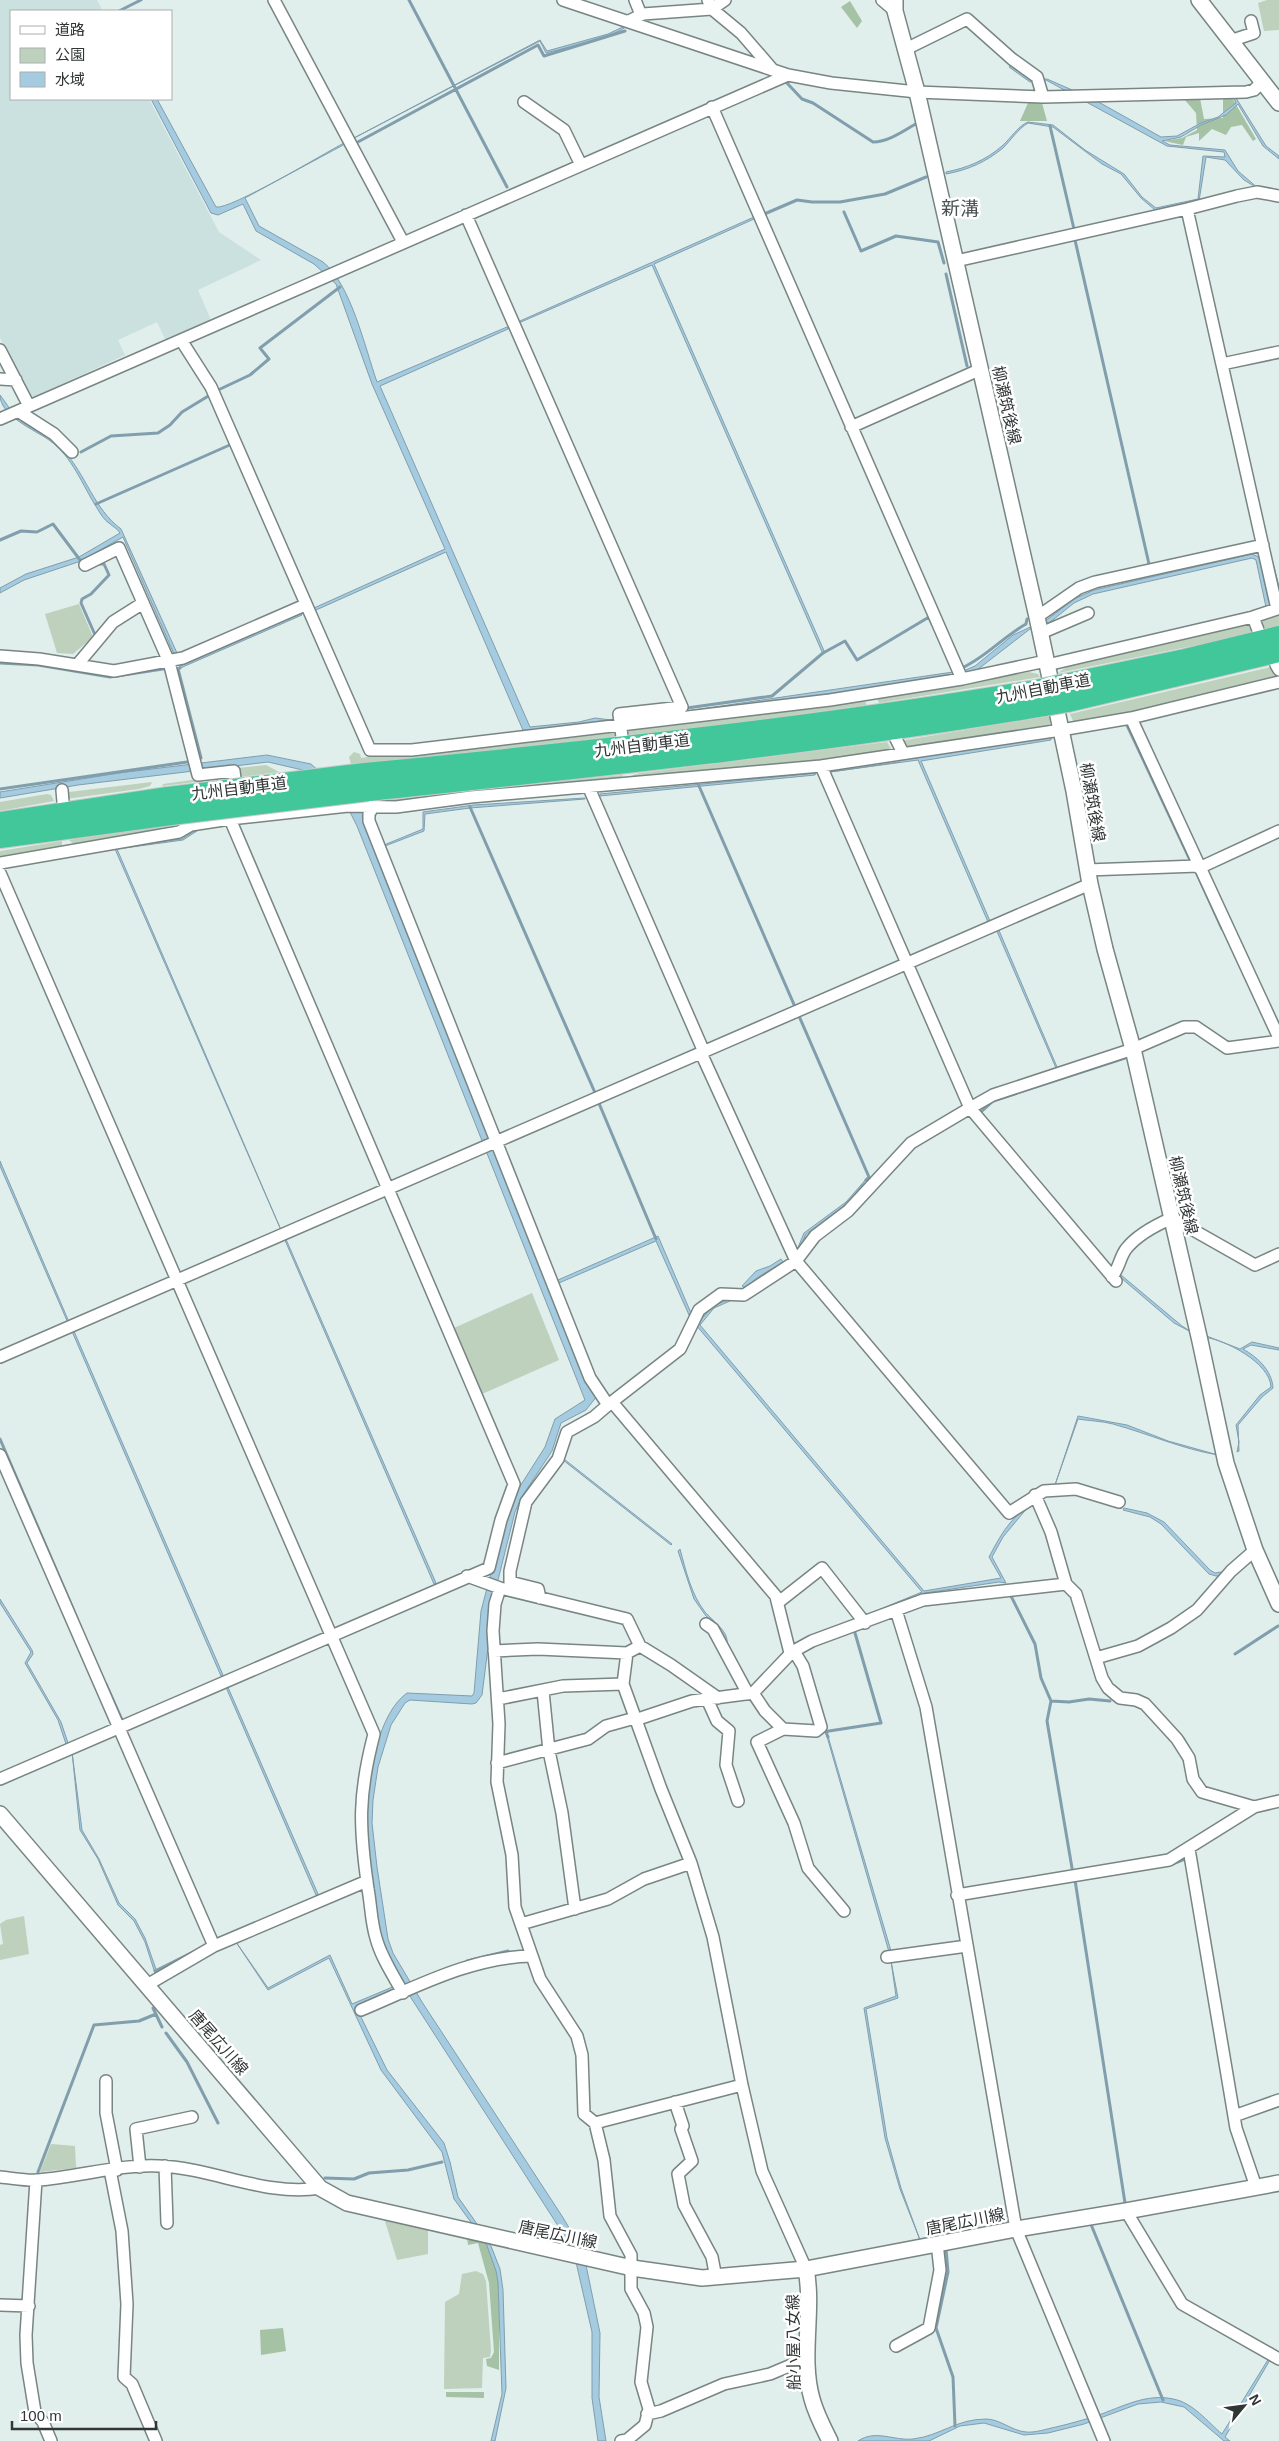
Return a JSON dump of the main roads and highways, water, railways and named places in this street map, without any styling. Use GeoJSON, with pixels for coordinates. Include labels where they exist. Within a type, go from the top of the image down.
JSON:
{"type":"FeatureCollection","features":[{"type":"Feature","properties":{"kind":"highway","name":"九州自動車道"},"geometry":{"type":"LineString","coordinates":[[0,822],[369,790],[814,741],[942,724],[1279,636]]}},
{"type":"Feature","properties":{"kind":"highway","name":"九州自動車道"},"geometry":{"type":"LineString","coordinates":[[1066,693],[1278,662]]}},
{"type":"Feature","properties":{"kind":"highway","name":"九州自動車道"},"geometry":{"type":"LineString","coordinates":[[0,838],[170,806]]}},
{"type":"Feature","properties":{"kind":"main road"},"geometry":{"type":"LineString","coordinates":[[1199,0],[1279,103]]}},
{"type":"Feature","properties":{"kind":"main road","name":"柳瀬筑後線"},"geometry":{"type":"LineString","coordinates":[[895,5],[917,92],[1038,617],[1105,949],[1133,1049],[1226,1463],[1255,1550],[1279,1604]]}},
{"type":"Feature","properties":{"kind":"main road","name":"唐尾広川線"},"geometry":{"type":"LineString","coordinates":[[0,1814],[320,2188],[347,2203],[632,2268],[665,2274],[716,2278],[806,2269],[937,2243],[1126,2212],[1279,2183]]}},
{"type":"Feature","properties":{"kind":"main road","name":"船小屋八女線"},"geometry":{"type":"LineString","coordinates":[[806,2269],[809,2285],[808,2358],[811,2398],[830,2441]]}},
{"type":"Feature","properties":{"kind":"water"},"geometry":{"type":"Polygon","coordinates":[[[627,25],[615,33],[546,53],[540,41],[354,138],[540,40],[547,51],[608,34],[627,25]]]}},
{"type":"Feature","properties":{"kind":"water"},"geometry":{"type":"Polygon","coordinates":[[[1011,66],[1031,80],[1047,79],[1095,100],[1161,137],[1177,136],[1201,123],[1218,117],[1236,103],[1234,99],[1236,98],[1266,146],[1279,156],[1279,159],[1263,146],[1238,104],[1226,115],[1201,125],[1181,137],[1162,141],[1170,145],[1225,150],[1238,171],[1259,189],[1244,180],[1225,160],[1206,157],[1199,201],[1155,210],[1141,198],[1121,174],[1102,164],[1053,127],[1028,123],[1003,148],[990,157],[969,168],[946,174],[946,172],[969,166],[983,159],[1002,146],[1021,126],[1028,122],[1053,125],[1085,150],[1124,174],[1142,197],[1156,208],[1198,199],[1203,156],[1225,157],[1224,152],[1167,146],[1046,80],[1030,82],[1009,67],[1011,66]]]}},
{"type":"Feature","properties":{"kind":"water"},"geometry":{"type":"Polygon","coordinates":[[[152,100],[158,100],[216,207],[225,206],[258,191],[245,198],[259,226],[323,262],[333,272],[342,285],[356,318],[377,382],[507,327],[508,329],[380,386],[530,727],[579,722],[595,718],[611,720],[687,711],[953,672],[956,678],[625,723],[600,721],[585,726],[527,732],[523,730],[446,552],[316,610],[314,608],[445,549],[372,384],[336,284],[314,264],[256,231],[243,204],[218,215],[211,213],[152,100]]]}},
{"type":"Feature","properties":{"kind":"water"},"geometry":{"type":"Polygon","coordinates":[[[344,143],[345,144],[259,190],[344,143]]]}},
{"type":"Feature","properties":{"kind":"water"},"geometry":{"type":"Polygon","coordinates":[[[754,217],[754,219],[654,264],[825,653],[823,654],[652,265],[520,321],[754,217]]]}},
{"type":"Feature","properties":{"kind":"water"},"geometry":{"type":"Polygon","coordinates":[[[0,395],[13,413],[27,426],[50,438],[60,446],[72,460],[104,512],[121,529],[177,653],[174,654],[123,537],[81,561],[24,580],[0,593],[0,588],[26,574],[79,557],[120,533],[102,516],[65,455],[49,440],[19,422],[12,416],[2,403],[0,395]]]}},
{"type":"Feature","properties":{"kind":"water"},"geometry":{"type":"Polygon","coordinates":[[[1252,554],[1259,557],[1269,602],[1271,602],[1272,606],[1266,607],[1256,560],[1252,558],[1093,594],[1074,603],[1049,623],[1030,629],[977,670],[965,675],[963,671],[975,666],[1013,635],[1048,619],[1074,599],[1094,590],[1252,554]]]}},
{"type":"Feature","properties":{"kind":"water"},"geometry":{"type":"Polygon","coordinates":[[[301,613],[302,615],[178,669],[180,666],[301,613]]]}},
{"type":"Feature","properties":{"kind":"water"},"geometry":{"type":"Polygon","coordinates":[[[1051,737],[1051,740],[921,761],[990,921],[988,922],[918,760],[830,772],[899,762],[899,758],[1051,737]]]}},
{"type":"Feature","properties":{"kind":"water"},"geometry":{"type":"Polygon","coordinates":[[[267,755],[311,764],[364,811],[597,1396],[586,1410],[561,1423],[552,1451],[521,1498],[515,1512],[495,1592],[482,1695],[476,1703],[472,1704],[410,1700],[405,1703],[391,1725],[378,1767],[372,1823],[388,1939],[393,1953],[422,2002],[577,2241],[586,2265],[600,2333],[599,2397],[606,2441],[598,2441],[592,2398],[592,2332],[573,2249],[404,1987],[357,2009],[387,2070],[444,2143],[458,2197],[489,2241],[500,2269],[503,2290],[506,2388],[495,2441],[491,2441],[502,2394],[496,2271],[486,2243],[454,2199],[442,2152],[381,2070],[329,1958],[268,1990],[236,1942],[268,1988],[330,1955],[352,2004],[402,1983],[384,1949],[380,1936],[368,1857],[366,1805],[377,1744],[389,1714],[397,1702],[407,1693],[472,1696],[474,1693],[481,1611],[506,1516],[517,1491],[545,1447],[555,1419],[585,1400],[357,826],[345,802],[307,771],[268,762],[78,785],[0,798],[0,792],[119,773],[267,755]]]}},
{"type":"Feature","properties":{"kind":"water"},"geometry":{"type":"Polygon","coordinates":[[[816,773],[815,775],[600,796],[600,794],[816,773]]]}},
{"type":"Feature","properties":{"kind":"water"},"geometry":{"type":"Polygon","coordinates":[[[585,798],[425,814],[424,831],[384,845],[423,829],[423,812],[474,805],[585,798]]]}},
{"type":"Feature","properties":{"kind":"water"},"geometry":{"type":"Polygon","coordinates":[[[226,824],[226,826],[200,829],[183,840],[117,849],[281,1230],[115,849],[4,868],[4,866],[68,854],[182,839],[199,828],[226,824]]]}},
{"type":"Feature","properties":{"kind":"water"},"geometry":{"type":"Polygon","coordinates":[[[998,928],[1057,1067],[1056,1068],[996,929],[998,928]]]}},
{"type":"Feature","properties":{"kind":"water"},"geometry":{"type":"Polygon","coordinates":[[[0,1161],[69,1322],[68,1323],[0,1166],[0,1161]]]}},
{"type":"Feature","properties":{"kind":"water"},"geometry":{"type":"Polygon","coordinates":[[[868,1177],[850,1201],[806,1234],[801,1246],[797,1250],[804,1233],[846,1202],[868,1177]]]}},
{"type":"Feature","properties":{"kind":"water"},"geometry":{"type":"Polygon","coordinates":[[[658,1236],[691,1313],[689,1315],[656,1241],[559,1283],[558,1280],[658,1236]]]}},
{"type":"Feature","properties":{"kind":"water"},"geometry":{"type":"Polygon","coordinates":[[[284,1238],[436,1583],[434,1584],[284,1238]]]}},
{"type":"Feature","properties":{"kind":"water"},"geometry":{"type":"Polygon","coordinates":[[[781,1259],[783,1262],[759,1277],[746,1288],[742,1286],[756,1271],[770,1266],[781,1259]]]}},
{"type":"Feature","properties":{"kind":"water"},"geometry":{"type":"Polygon","coordinates":[[[1121,1275],[1193,1333],[1174,1323],[1120,1277],[1121,1275]]]}},
{"type":"Feature","properties":{"kind":"water"},"geometry":{"type":"Polygon","coordinates":[[[730,1299],[730,1301],[714,1308],[700,1325],[924,1591],[1001,1578],[989,1557],[1010,1523],[1028,1507],[1003,1537],[992,1557],[1006,1583],[999,1582],[925,1593],[898,1602],[867,1617],[866,1615],[922,1592],[696,1325],[713,1306],[730,1299]]]}},
{"type":"Feature","properties":{"kind":"water"},"geometry":{"type":"Polygon","coordinates":[[[71,1329],[73,1329],[223,1675],[221,1676],[71,1329]]]}},
{"type":"Feature","properties":{"kind":"water"},"geometry":{"type":"Polygon","coordinates":[[[1204,1335],[1240,1349],[1252,1342],[1279,1348],[1279,1350],[1251,1345],[1243,1349],[1267,1370],[1273,1388],[1262,1397],[1238,1425],[1239,1439],[1236,1425],[1260,1395],[1271,1387],[1269,1378],[1255,1361],[1245,1354],[1224,1343],[1204,1337],[1204,1335]]]}},
{"type":"Feature","properties":{"kind":"water"},"geometry":{"type":"Polygon","coordinates":[[[1078,1416],[1127,1425],[1168,1441],[1218,1455],[1178,1445],[1113,1424],[1078,1419],[1055,1485],[1078,1416]]]}},
{"type":"Feature","properties":{"kind":"water"},"geometry":{"type":"Polygon","coordinates":[[[564,1459],[672,1544],[563,1460],[564,1459]]]}},
{"type":"Feature","properties":{"kind":"water"},"geometry":{"type":"Polygon","coordinates":[[[1124,1508],[1147,1513],[1164,1522],[1210,1570],[1215,1573],[1221,1572],[1223,1575],[1209,1574],[1161,1524],[1150,1517],[1123,1510],[1124,1508]]]}},
{"type":"Feature","properties":{"kind":"water"},"geometry":{"type":"Polygon","coordinates":[[[680,1549],[689,1582],[696,1598],[705,1612],[725,1634],[727,1642],[717,1626],[706,1616],[694,1599],[678,1551],[680,1549]]]}},
{"type":"Feature","properties":{"kind":"water"},"geometry":{"type":"Polygon","coordinates":[[[0,1599],[32,1650],[33,1654],[27,1663],[61,1722],[68,1743],[66,1744],[58,1720],[25,1663],[31,1652],[0,1603],[0,1599]]]}},
{"type":"Feature","properties":{"kind":"water"},"geometry":{"type":"Polygon","coordinates":[[[225,1685],[227,1685],[318,1894],[316,1895],[225,1685]]]}},
{"type":"Feature","properties":{"kind":"water"},"geometry":{"type":"Polygon","coordinates":[[[826,1733],[891,1951],[889,1952],[826,1733]]]}},
{"type":"Feature","properties":{"kind":"water"},"geometry":{"type":"Polygon","coordinates":[[[72,1752],[82,1830],[99,1859],[119,1903],[135,1919],[145,1938],[157,1972],[155,1973],[145,1942],[134,1921],[118,1905],[98,1859],[80,1830],[72,1752]]]}},
{"type":"Feature","properties":{"kind":"water"},"geometry":{"type":"Polygon","coordinates":[[[891,1961],[898,1998],[866,2009],[887,2138],[901,2188],[920,2240],[900,2189],[885,2138],[864,2008],[896,1996],[891,1961]]]}},
{"type":"Feature","properties":{"kind":"water"},"geometry":{"type":"Polygon","coordinates":[[[1269,2358],[1270,2360],[1225,2437],[1230,2441],[1224,2441],[1184,2407],[1161,2402],[1138,2404],[1084,2424],[1048,2433],[1024,2435],[984,2423],[960,2426],[929,2441],[858,2441],[871,2436],[913,2439],[932,2435],[966,2422],[986,2419],[996,2421],[1016,2430],[1033,2432],[1086,2419],[1134,2402],[1153,2398],[1173,2399],[1187,2404],[1222,2434],[1269,2358]]]}},
{"type":"Feature","properties":{"kind":"waterway"},"geometry":{"type":"LineString","coordinates":[[121,10],[141,0]]}},
{"type":"Feature","properties":{"kind":"waterway"},"geometry":{"type":"LineString","coordinates":[[409,0],[507,187]]}},
{"type":"Feature","properties":{"kind":"waterway"},"geometry":{"type":"LineString","coordinates":[[355,141],[356,143],[538,45],[544,56],[625,31]]}},
{"type":"Feature","properties":{"kind":"waterway"},"geometry":{"type":"LineString","coordinates":[[786,82],[802,99],[813,103],[873,142],[891,138],[919,122]]}},
{"type":"Feature","properties":{"kind":"waterway"},"geometry":{"type":"LineString","coordinates":[[1050,126],[1074,229]]}},
{"type":"Feature","properties":{"kind":"waterway"},"geometry":{"type":"LineString","coordinates":[[762,215],[797,200],[840,202],[885,194],[926,177]]}},
{"type":"Feature","properties":{"kind":"waterway"},"geometry":{"type":"LineString","coordinates":[[844,212],[861,251],[896,236],[938,242],[944,263]]}},
{"type":"Feature","properties":{"kind":"waterway"},"geometry":{"type":"LineString","coordinates":[[1075,240],[1149,564]]}},
{"type":"Feature","properties":{"kind":"waterway"},"geometry":{"type":"LineString","coordinates":[[946,274],[967,366]]}},
{"type":"Feature","properties":{"kind":"waterway"},"geometry":{"type":"LineString","coordinates":[[216,391],[250,375],[269,359],[260,348],[340,287]]}},
{"type":"Feature","properties":{"kind":"waterway"},"geometry":{"type":"LineString","coordinates":[[81,452],[111,436],[158,433],[170,425],[182,412],[210,395]]}},
{"type":"Feature","properties":{"kind":"waterway"},"geometry":{"type":"LineString","coordinates":[[96,504],[232,444]]}},
{"type":"Feature","properties":{"kind":"waterway"},"geometry":{"type":"LineString","coordinates":[[0,540],[21,531],[37,532],[53,524],[80,560]]}},
{"type":"Feature","properties":{"kind":"waterway"},"geometry":{"type":"LineString","coordinates":[[96,637],[81,603],[82,599],[91,594],[109,575],[104,564],[98,564]]}},
{"type":"Feature","properties":{"kind":"waterway"},"geometry":{"type":"LineString","coordinates":[[1273,567],[1279,591]]}},
{"type":"Feature","properties":{"kind":"waterway"},"geometry":{"type":"LineString","coordinates":[[687,708],[772,696],[823,653],[845,641],[857,660],[929,617],[932,624]]}},
{"type":"Feature","properties":{"kind":"waterway"},"geometry":{"type":"LineString","coordinates":[[962,668],[1026,624],[1027,619]]}},
{"type":"Feature","properties":{"kind":"waterway"},"geometry":{"type":"LineString","coordinates":[[0,663],[38,665],[110,677],[163,669]]}},
{"type":"Feature","properties":{"kind":"waterway"},"geometry":{"type":"LineString","coordinates":[[180,668],[178,669],[201,758]]}},
{"type":"Feature","properties":{"kind":"waterway"},"geometry":{"type":"LineString","coordinates":[[1126,723],[1191,862]]}},
{"type":"Feature","properties":{"kind":"waterway"},"geometry":{"type":"LineString","coordinates":[[0,789],[187,762]]}},
{"type":"Feature","properties":{"kind":"waterway"},"geometry":{"type":"LineString","coordinates":[[699,786],[869,1177],[866,1180]]}},
{"type":"Feature","properties":{"kind":"waterway"},"geometry":{"type":"LineString","coordinates":[[470,807],[596,1095]]}},
{"type":"Feature","properties":{"kind":"waterway"},"geometry":{"type":"LineString","coordinates":[[1196,872],[1222,929]]}},
{"type":"Feature","properties":{"kind":"waterway"},"geometry":{"type":"LineString","coordinates":[[981,1112],[993,1101],[1128,1057]]}},
{"type":"Feature","properties":{"kind":"waterway"},"geometry":{"type":"LineString","coordinates":[[598,1101],[656,1239]]}},
{"type":"Feature","properties":{"kind":"waterway"},"geometry":{"type":"LineString","coordinates":[[0,1439],[77,1618]]}},
{"type":"Feature","properties":{"kind":"waterway"},"geometry":{"type":"LineString","coordinates":[[1010,1594],[1035,1644],[1041,1678],[1051,1701],[1069,1702],[1089,1699],[1110,1701]]}},
{"type":"Feature","properties":{"kind":"waterway"},"geometry":{"type":"LineString","coordinates":[[1235,1654],[1278,1626]]}},
{"type":"Feature","properties":{"kind":"waterway"},"geometry":{"type":"LineString","coordinates":[[828,1737],[826,1732],[829,1731],[881,1723],[855,1633]]}},
{"type":"Feature","properties":{"kind":"waterway"},"geometry":{"type":"LineString","coordinates":[[106,1684],[122,1720]]}},
{"type":"Feature","properties":{"kind":"waterway"},"geometry":{"type":"LineString","coordinates":[[1051,1701],[1047,1721],[1072,1868]]}},
{"type":"Feature","properties":{"kind":"waterway"},"geometry":{"type":"LineString","coordinates":[[1183,1738],[1190,1750]]}},
{"type":"Feature","properties":{"kind":"waterway"},"geometry":{"type":"LineString","coordinates":[[1170,1865],[1185,1859]]}},
{"type":"Feature","properties":{"kind":"waterway"},"geometry":{"type":"LineString","coordinates":[[1077,1879],[1075,1880],[1125,2203]]}},
{"type":"Feature","properties":{"kind":"waterway"},"geometry":{"type":"LineString","coordinates":[[467,1961],[508,1951]]}},
{"type":"Feature","properties":{"kind":"waterway"},"geometry":{"type":"LineString","coordinates":[[155,1971],[193,1952]]}},
{"type":"Feature","properties":{"kind":"waterway"},"geometry":{"type":"LineString","coordinates":[[153,2008],[162,2027]]}},
{"type":"Feature","properties":{"kind":"waterway"},"geometry":{"type":"LineString","coordinates":[[38,2172],[94,2025],[139,2021],[156,2014]]}},
{"type":"Feature","properties":{"kind":"waterway"},"geometry":{"type":"LineString","coordinates":[[166,2033],[187,2062],[218,2123]]}},
{"type":"Feature","properties":{"kind":"waterway"},"geometry":{"type":"LineString","coordinates":[[325,2178],[354,2179],[369,2173],[408,2170],[442,2162]]}},
{"type":"Feature","properties":{"kind":"waterway"},"geometry":{"type":"LineString","coordinates":[[1090,2222],[1163,2400]]}},
{"type":"Feature","properties":{"kind":"waterway"},"geometry":{"type":"LineString","coordinates":[[946,2249],[948,2272],[936,2328],[953,2377],[955,2426]]}},
{"type":"Feature","properties":{"kind":"district","name":"新溝"},"geometry":{"type":"Point","coordinates":[960,208]}}]}
